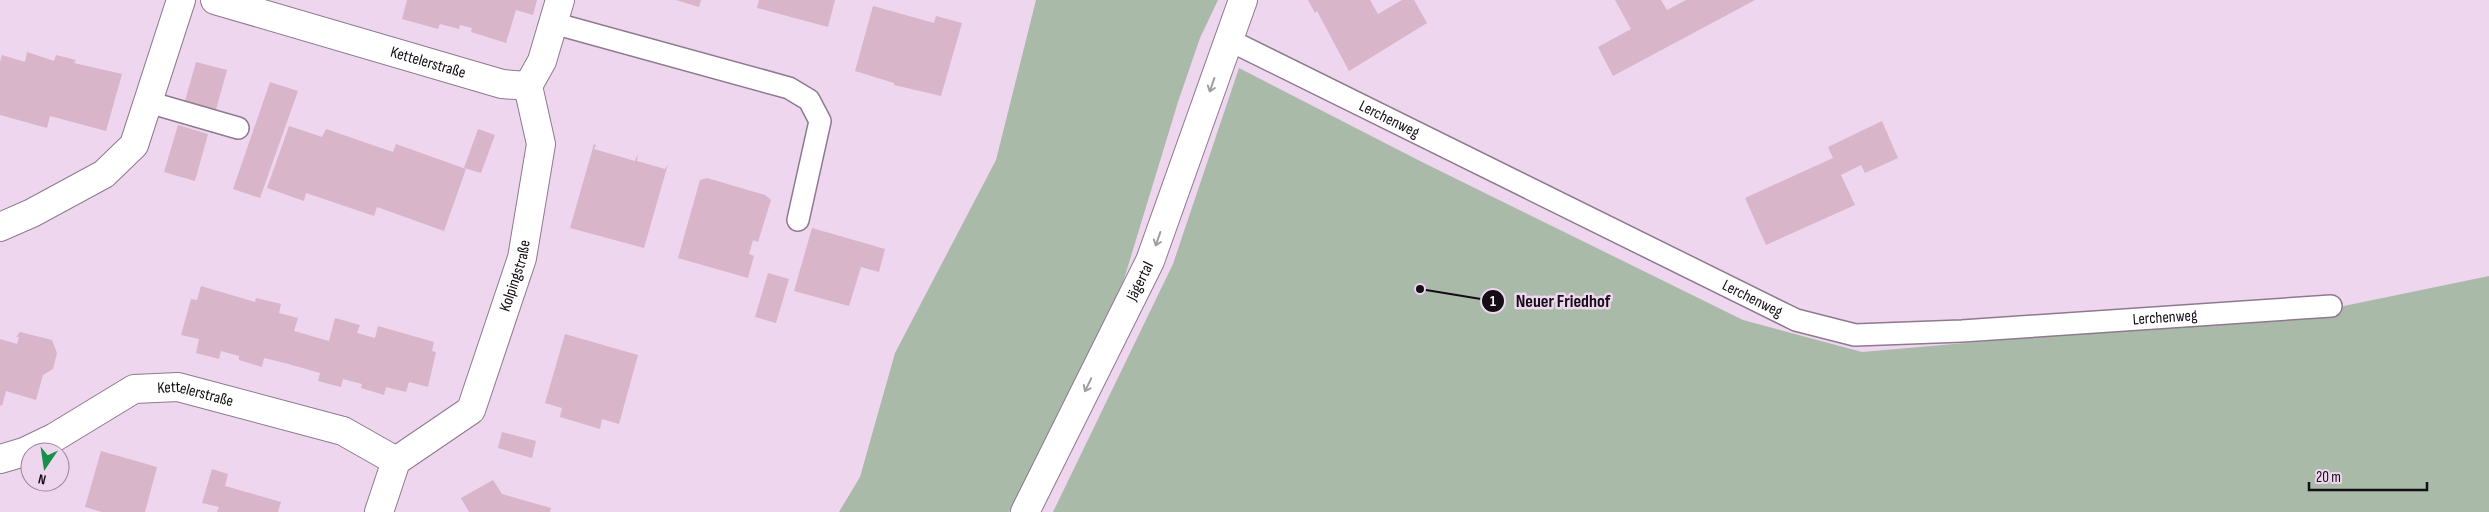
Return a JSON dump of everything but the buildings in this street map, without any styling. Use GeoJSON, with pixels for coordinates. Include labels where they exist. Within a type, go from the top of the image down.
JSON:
{"type":"FeatureCollection","features":[{"type":"Feature","properties":{"kind":"street"},"geometry":{"type":"LineString","coordinates":[[0,227],[32,213],[104,174],[134,144],[181,0]]}},
{"type":"Feature","properties":{"kind":"street","name":"Kettelerstraße"},"geometry":{"type":"LineString","coordinates":[[215,0],[502,84],[528,86]]}},
{"type":"Feature","properties":{"kind":"street","name":"Jägertal"},"geometry":{"type":"LineString","coordinates":[[1025,512],[1150,261],[1227,39],[1243,0]]}},
{"type":"Feature","properties":{"kind":"street"},"geometry":{"type":"LineString","coordinates":[[528,86],[542,61],[557,11]]}},
{"type":"Feature","properties":{"kind":"street","name":"Kolpingstraße"},"geometry":{"type":"LineString","coordinates":[[396,460],[471,410],[522,258],[541,144],[528,86]]}},
{"type":"Feature","properties":{"kind":"street","name":"Kettelerstraße"},"geometry":{"type":"LineString","coordinates":[[0,459],[24,452],[55,437],[134,389],[178,387],[343,432],[396,460]]}},
{"type":"Feature","properties":{"kind":"street"},"geometry":{"type":"LineString","coordinates":[[379,512],[396,460]]}},
{"type":"Feature","properties":{"kind":"lane"},"geometry":{"type":"LineString","coordinates":[[557,11],[789,88],[808,100],[820,121],[798,220]]}},
{"type":"Feature","properties":{"kind":"lane","name":"Lerchenweg"},"geometry":{"type":"LineString","coordinates":[[1227,39],[1796,320],[1855,335],[1962,330],[2331,306]]}},
{"type":"Feature","properties":{"kind":"lane"},"geometry":{"type":"LineString","coordinates":[[148,102],[238,128]]}},
{"type":"Feature","properties":{"kind":"green space"},"geometry":{"type":"Polygon","coordinates":[[[1036,0],[1218,0],[1200,38],[1178,102],[1121,289],[1009,512],[839,512],[860,477],[895,353],[996,160],[1036,0]]]}},
{"type":"Feature","properties":{"kind":"green space"},"geometry":{"type":"Polygon","coordinates":[[[1239,68],[1420,161],[1743,320],[1862,352],[2310,313],[2489,276],[2489,512],[1053,512],[1173,264],[1239,68]]]}},
{"type":"Feature","properties":{"kind":"place","name":"Neuer Friedhof"},"geometry":{"type":"Point","coordinates":[1420,289]}}]}
